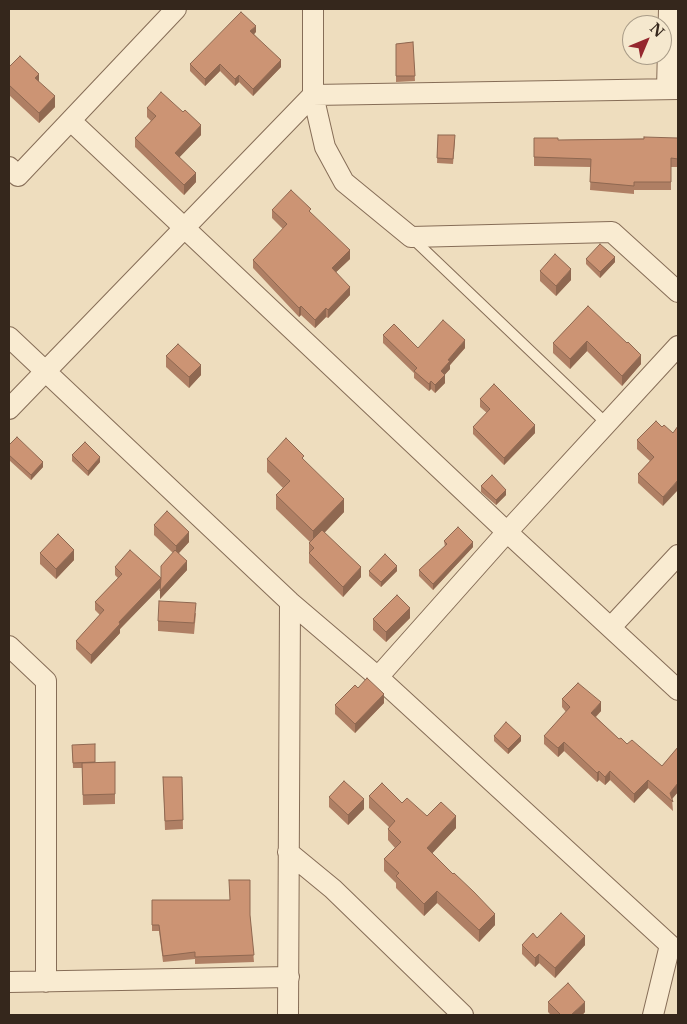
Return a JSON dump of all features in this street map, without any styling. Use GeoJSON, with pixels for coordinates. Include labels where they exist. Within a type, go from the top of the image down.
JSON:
{"type":"FeatureCollection","features":[{"type":"Feature","properties":{"kind":"street"},"geometry":{"type":"LineString","coordinates":[[9,167],[18,176],[176,9]]}},
{"type":"Feature","properties":{"kind":"street"},"geometry":{"type":"LineString","coordinates":[[314,9],[313,95],[325,147],[344,182],[411,237],[612,232],[678,292]]}},
{"type":"Feature","properties":{"kind":"street"},"geometry":{"type":"LineString","coordinates":[[9,409],[313,95],[673,89],[669,9]]}},
{"type":"Feature","properties":{"kind":"street"},"geometry":{"type":"LineString","coordinates":[[71,120],[507,532],[678,690]]}},
{"type":"Feature","properties":{"kind":"street"},"geometry":{"type":"LineString","coordinates":[[9,337],[290,602],[378,677],[670,945],[653,1015]]}},
{"type":"Feature","properties":{"kind":"street"},"geometry":{"type":"LineString","coordinates":[[378,677],[507,532],[678,346]]}},
{"type":"Feature","properties":{"kind":"street"},"geometry":{"type":"LineString","coordinates":[[611,627],[678,555]]}},
{"type":"Feature","properties":{"kind":"street"},"geometry":{"type":"LineString","coordinates":[[288,1015],[290,602]]}},
{"type":"Feature","properties":{"kind":"street"},"geometry":{"type":"LineString","coordinates":[[9,646],[46,681],[46,982]]}},
{"type":"Feature","properties":{"kind":"street"},"geometry":{"type":"LineString","coordinates":[[288,852],[333,889],[463,1015]]}},
{"type":"Feature","properties":{"kind":"street"},"geometry":{"type":"LineString","coordinates":[[9,982],[289,978]]}},
{"type":"Feature","properties":{"kind":"lane"},"geometry":{"type":"LineString","coordinates":[[411,237],[606,423]]}},
{"type":"Feature","properties":{"kind":"building"},"geometry":{"type":"Polygon","coordinates":[[[241,12],[256,26],[250,31],[281,60],[253,89],[239,75],[235,79],[220,64],[205,79],[190,64],[241,12]]]}},
{"type":"Feature","properties":{"kind":"building"},"geometry":{"type":"Polygon","coordinates":[[[413,42],[415,76],[396,76],[396,44],[413,42]]]}},
{"type":"Feature","properties":{"kind":"building"},"geometry":{"type":"Polygon","coordinates":[[[20,56],[39,74],[35,78],[55,96],[39,113],[9,85],[9,67],[20,56]]]}},
{"type":"Feature","properties":{"kind":"building"},"geometry":{"type":"Polygon","coordinates":[[[161,92],[201,125],[175,153],[196,173],[184,185],[135,138],[156,116],[147,108],[161,92]]]}},
{"type":"Feature","properties":{"kind":"building"},"geometry":{"type":"Polygon","coordinates":[[[438,135],[455,135],[453,159],[437,158],[438,135]]]}},
{"type":"Feature","properties":{"kind":"building"},"geometry":{"type":"Polygon","coordinates":[[[644,137],[678,138],[678,159],[671,158],[671,182],[634,182],[634,186],[590,182],[591,159],[534,157],[534,138],[558,138],[558,140],[644,139],[644,137]]]}},
{"type":"Feature","properties":{"kind":"building"},"geometry":{"type":"Polygon","coordinates":[[[291,190],[311,209],[309,211],[350,250],[332,268],[350,287],[328,310],[326,308],[315,320],[301,306],[299,308],[253,260],[287,224],[272,210],[291,190]]]}},
{"type":"Feature","properties":{"kind":"building"},"geometry":{"type":"Polygon","coordinates":[[[600,244],[615,257],[600,272],[586,259],[600,244]]]}},
{"type":"Feature","properties":{"kind":"building"},"geometry":{"type":"Polygon","coordinates":[[[555,254],[571,269],[556,286],[540,271],[555,254]]]}},
{"type":"Feature","properties":{"kind":"building"},"geometry":{"type":"Polygon","coordinates":[[[588,306],[641,355],[622,376],[587,341],[570,359],[553,343],[588,306]]]}},
{"type":"Feature","properties":{"kind":"building"},"geometry":{"type":"Polygon","coordinates":[[[443,320],[465,340],[441,371],[445,375],[435,385],[431,381],[429,384],[414,371],[417,368],[383,335],[394,324],[418,348],[443,320]]]}},
{"type":"Feature","properties":{"kind":"building"},"geometry":{"type":"Polygon","coordinates":[[[178,344],[201,365],[189,377],[166,356],[178,344]]]}},
{"type":"Feature","properties":{"kind":"building"},"geometry":{"type":"Polygon","coordinates":[[[494,384],[535,425],[504,458],[473,427],[490,409],[480,399],[494,384]]]}},
{"type":"Feature","properties":{"kind":"building"},"geometry":{"type":"Polygon","coordinates":[[[656,421],[673,433],[678,426],[678,480],[663,497],[638,474],[654,457],[637,440],[656,421]]]}},
{"type":"Feature","properties":{"kind":"building"},"geometry":{"type":"Polygon","coordinates":[[[17,437],[43,462],[31,475],[9,455],[9,445],[17,437]]]}},
{"type":"Feature","properties":{"kind":"building"},"geometry":{"type":"Polygon","coordinates":[[[286,438],[304,456],[302,458],[344,499],[313,531],[276,495],[290,481],[267,459],[286,438]]]}},
{"type":"Feature","properties":{"kind":"building"},"geometry":{"type":"Polygon","coordinates":[[[85,442],[100,457],[88,471],[72,455],[85,442]]]}},
{"type":"Feature","properties":{"kind":"building"},"geometry":{"type":"Polygon","coordinates":[[[492,475],[506,490],[496,500],[481,486],[492,475]]]}},
{"type":"Feature","properties":{"kind":"building"},"geometry":{"type":"Polygon","coordinates":[[[167,511],[189,532],[176,546],[154,525],[167,511]]]}},
{"type":"Feature","properties":{"kind":"building"},"geometry":{"type":"Polygon","coordinates":[[[458,527],[473,542],[433,584],[419,570],[447,544],[444,541],[458,527]]]}},
{"type":"Feature","properties":{"kind":"building"},"geometry":{"type":"Polygon","coordinates":[[[322,530],[361,567],[343,587],[309,553],[314,548],[309,543],[322,530]]]}},
{"type":"Feature","properties":{"kind":"building"},"geometry":{"type":"Polygon","coordinates":[[[58,534],[74,550],[56,569],[40,553],[58,534]]]}},
{"type":"Feature","properties":{"kind":"building"},"geometry":{"type":"Polygon","coordinates":[[[130,550],[161,578],[91,655],[76,641],[104,610],[95,602],[122,574],[115,567],[130,550]]]}},
{"type":"Feature","properties":{"kind":"building"},"geometry":{"type":"Polygon","coordinates":[[[175,550],[187,561],[160,591],[161,566],[175,550]]]}},
{"type":"Feature","properties":{"kind":"building"},"geometry":{"type":"Polygon","coordinates":[[[385,554],[397,566],[381,582],[369,571],[385,554]]]}},
{"type":"Feature","properties":{"kind":"building"},"geometry":{"type":"Polygon","coordinates":[[[397,595],[410,608],[386,632],[373,619],[397,595]]]}},
{"type":"Feature","properties":{"kind":"building"},"geometry":{"type":"Polygon","coordinates":[[[159,601],[196,603],[194,623],[158,621],[159,601]]]}},
{"type":"Feature","properties":{"kind":"building"},"geometry":{"type":"Polygon","coordinates":[[[367,678],[384,694],[355,724],[335,705],[355,685],[358,688],[367,678]]]}},
{"type":"Feature","properties":{"kind":"building"},"geometry":{"type":"Polygon","coordinates":[[[578,683],[601,702],[591,713],[619,739],[621,738],[627,744],[632,740],[662,766],[678,747],[678,783],[670,793],[673,802],[648,780],[634,794],[610,771],[605,777],[599,771],[597,773],[564,742],[558,748],[544,736],[570,707],[562,699],[578,683]]]}},
{"type":"Feature","properties":{"kind":"building"},"geometry":{"type":"Polygon","coordinates":[[[506,722],[521,736],[508,749],[494,736],[506,722]]]}},
{"type":"Feature","properties":{"kind":"building"},"geometry":{"type":"Polygon","coordinates":[[[95,744],[95,762],[73,763],[72,745],[95,744]]]}},
{"type":"Feature","properties":{"kind":"building"},"geometry":{"type":"Polygon","coordinates":[[[115,762],[115,794],[83,795],[82,763],[115,762]]]}},
{"type":"Feature","properties":{"kind":"building"},"geometry":{"type":"Polygon","coordinates":[[[163,777],[182,777],[183,820],[165,821],[163,777]]]}},
{"type":"Feature","properties":{"kind":"building"},"geometry":{"type":"Polygon","coordinates":[[[344,781],[364,799],[348,815],[329,797],[344,781]]]}},
{"type":"Feature","properties":{"kind":"building"},"geometry":{"type":"Polygon","coordinates":[[[382,783],[402,803],[407,798],[427,816],[441,802],[456,816],[427,848],[495,914],[479,930],[437,891],[424,904],[396,876],[399,873],[384,859],[401,842],[388,829],[395,821],[369,796],[382,783]]]}},
{"type":"Feature","properties":{"kind":"building"},"geometry":{"type":"Polygon","coordinates":[[[229,880],[250,880],[250,915],[254,955],[195,957],[195,952],[163,956],[159,925],[152,925],[152,900],[230,900],[229,880]]]}},
{"type":"Feature","properties":{"kind":"building"},"geometry":{"type":"Polygon","coordinates":[[[561,913],[585,936],[555,968],[539,954],[535,958],[522,945],[533,933],[537,938],[561,913]]]}},
{"type":"Feature","properties":{"kind":"building"},"geometry":{"type":"Polygon","coordinates":[[[568,983],[585,1002],[571,1015],[561,1015],[548,1002],[568,983]]]}}]}
